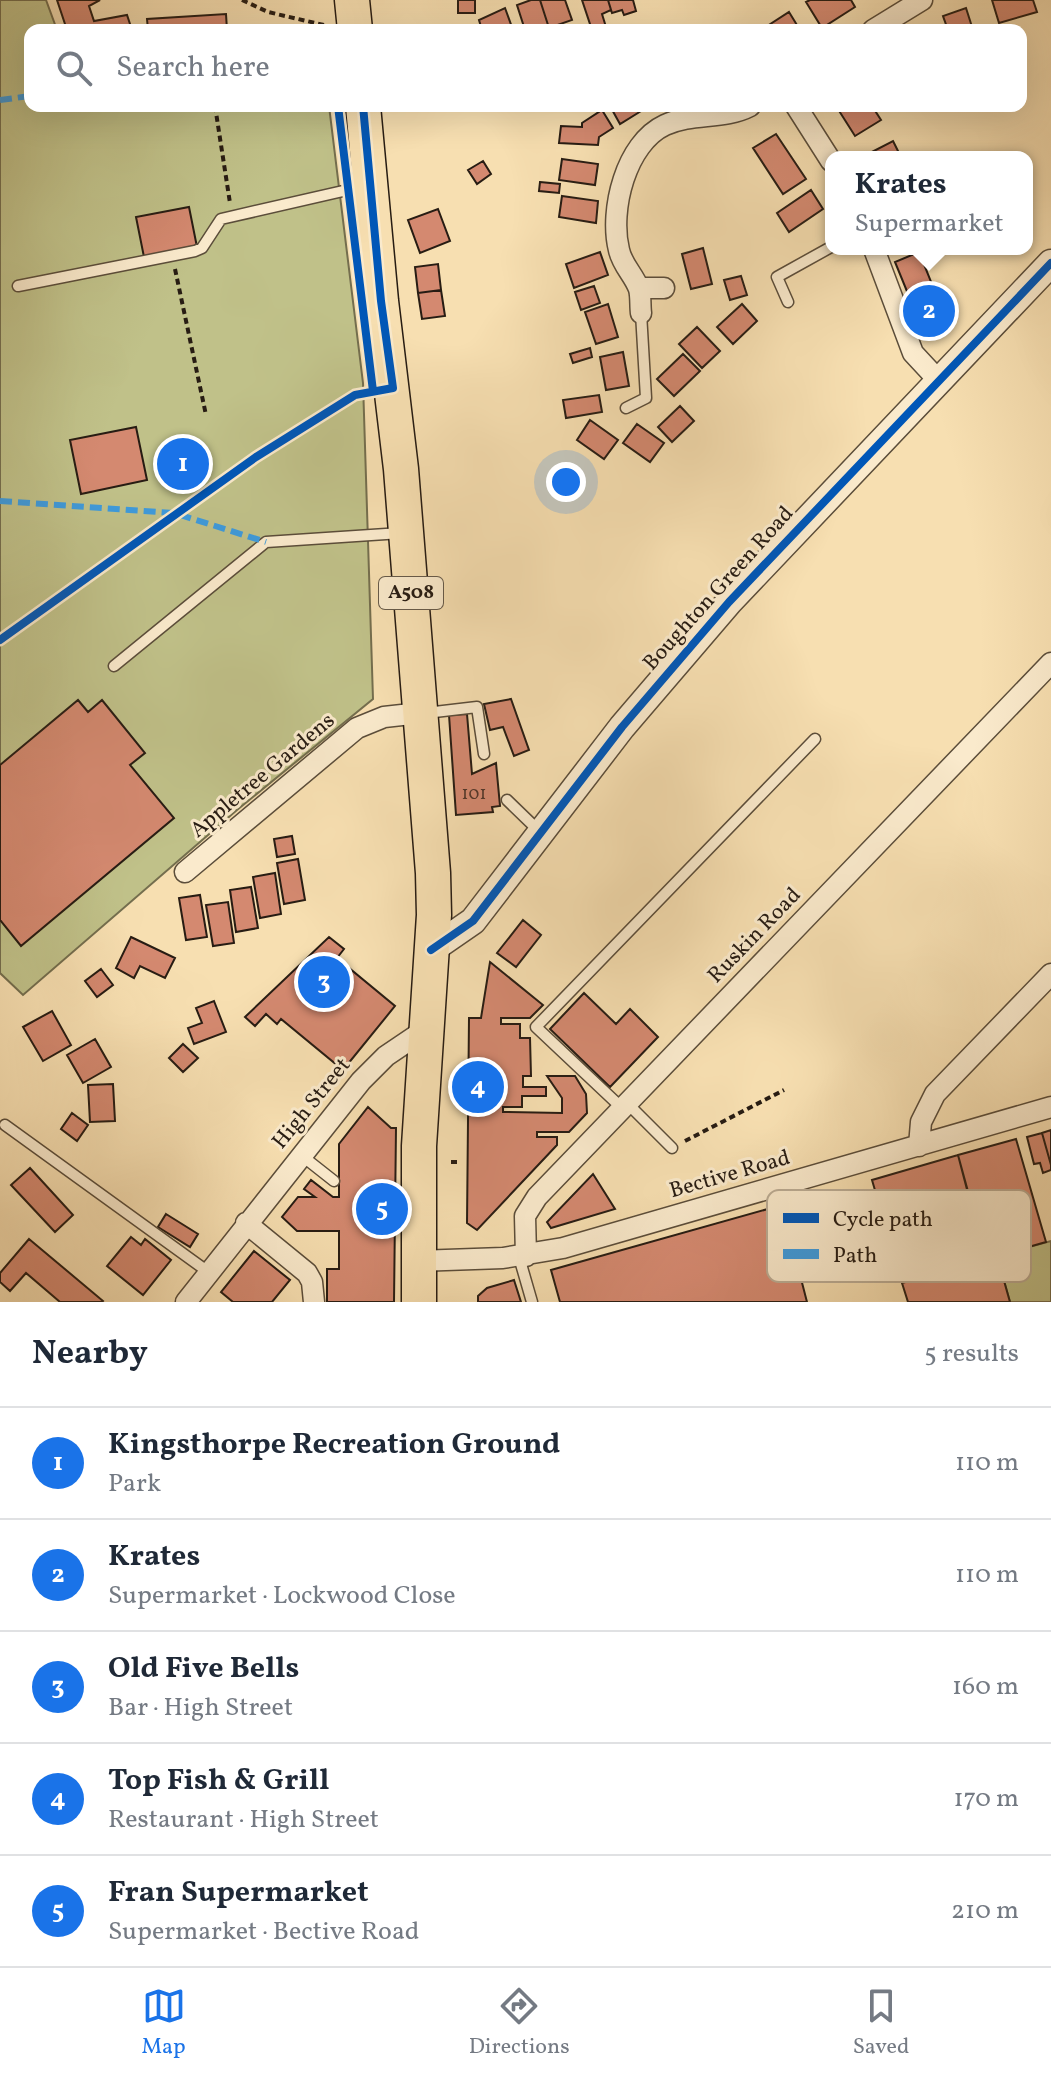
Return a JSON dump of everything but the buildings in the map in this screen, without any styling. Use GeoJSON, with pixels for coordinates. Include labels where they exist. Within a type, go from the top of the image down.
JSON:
{"type":"FeatureCollection","features":[{"type":"Feature","properties":{"kind":"highway","name":"A508"},"geometry":{"type":"LineString","coordinates":[[364,112],[407,533],[434,883],[419,1146],[419,1302]]}},
{"type":"Feature","properties":{"kind":"street"},"geometry":{"type":"LineString","coordinates":[[883,24],[922,0]]}},
{"type":"Feature","properties":{"kind":"street"},"geometry":{"type":"LineString","coordinates":[[641,313],[639,288],[623,264],[617,242],[620,198],[628,163],[638,145],[652,132],[680,119],[736,112]]}},
{"type":"Feature","properties":{"kind":"street"},"geometry":{"type":"LineString","coordinates":[[800,112],[825,152]]}},
{"type":"Feature","properties":{"kind":"street"},"geometry":{"type":"LineString","coordinates":[[876,255],[913,353],[939,381]]}},
{"type":"Feature","properties":{"kind":"street","name":"Boughton Green Road"},"geometry":{"type":"LineString","coordinates":[[431,950],[473,921],[708,625],[1051,263]]}},
{"type":"Feature","properties":{"kind":"street"},"geometry":{"type":"LineString","coordinates":[[639,288],[664,288]]}},
{"type":"Feature","properties":{"kind":"street","name":"Ruskin Road"},"geometry":{"type":"LineString","coordinates":[[523,1256],[523,1226],[529,1207],[1051,663]]}},
{"type":"Feature","properties":{"kind":"street","name":"Appletree Gardens"},"geometry":{"type":"LineString","coordinates":[[185,872],[357,728],[384,717],[420,713]]}},
{"type":"Feature","properties":{"kind":"street"},"geometry":{"type":"LineString","coordinates":[[919,1146],[921,1122],[935,1094],[1051,974]]}},
{"type":"Feature","properties":{"kind":"street","name":"High Street"},"geometry":{"type":"LineString","coordinates":[[186,1302],[207,1271],[372,1069],[426,1029]]}},
{"type":"Feature","properties":{"kind":"street","name":"Bective Road"},"geometry":{"type":"LineString","coordinates":[[417,1261],[523,1256],[1051,1107]]}},
{"type":"Feature","properties":{"kind":"street"},"geometry":{"type":"LineString","coordinates":[[246,1223],[307,1273],[312,1282],[314,1302]]}},
{"type":"Feature","properties":{"kind":"lane"},"geometry":{"type":"LineString","coordinates":[[18,286],[202,248],[216,223],[371,185]]}},
{"type":"Feature","properties":{"kind":"lane"},"geometry":{"type":"LineString","coordinates":[[788,302],[777,277],[825,250]]}},
{"type":"Feature","properties":{"kind":"lane"},"geometry":{"type":"LineString","coordinates":[[626,408],[646,398],[641,313]]}},
{"type":"Feature","properties":{"kind":"lane"},"geometry":{"type":"LineString","coordinates":[[114,666],[266,542],[407,533]]}},
{"type":"Feature","properties":{"kind":"lane"},"geometry":{"type":"LineString","coordinates":[[420,713],[477,707],[484,754]]}},
{"type":"Feature","properties":{"kind":"lane"},"geometry":{"type":"LineString","coordinates":[[672,1148],[536,1027],[815,739]]}},
{"type":"Feature","properties":{"kind":"lane"},"geometry":{"type":"LineString","coordinates":[[507,800],[541,832]]}},
{"type":"Feature","properties":{"kind":"lane"},"geometry":{"type":"LineString","coordinates":[[5,1125],[207,1271]]}},
{"type":"Feature","properties":{"kind":"lane"},"geometry":{"type":"LineString","coordinates":[[301,1155],[334,1181]]}},
{"type":"Feature","properties":{"kind":"lane"},"geometry":{"type":"LineString","coordinates":[[523,1256],[532,1302]]}},
{"type":"Feature","properties":{"kind":"path"},"geometry":{"type":"LineString","coordinates":[[242,0],[268,12],[339,20]]}},
{"type":"Feature","properties":{"kind":"path"},"geometry":{"type":"LineString","coordinates":[[216,112],[233,217]]}},
{"type":"Feature","properties":{"kind":"path"},"geometry":{"type":"LineString","coordinates":[[172,256],[206,415]]}},
{"type":"Feature","properties":{"kind":"path"},"geometry":{"type":"LineString","coordinates":[[672,1148],[784,1090]]}},
{"type":"Feature","properties":{"kind":"path"},"geometry":{"type":"LineString","coordinates":[[451,1162],[460,1162]]}},
{"type":"Feature","properties":{"kind":"green space"},"geometry":{"type":"Polygon","coordinates":[[[0,0],[46,0],[55,24],[24,24],[24,112],[330,112],[363,383],[373,699],[237,810],[23,995],[0,973],[0,0]]]}},
{"type":"Feature","properties":{"kind":"green space"},"geometry":{"type":"Polygon","coordinates":[[[1051,1241],[1051,1302],[1010,1302],[1004,1282],[1031,1282],[1031,1247],[1051,1241]]]}},
{"type":"Feature","properties":{"kind":"marked path"},"geometry":{"type":"LineString","coordinates":[[0,100],[24,97]]}},
{"type":"Feature","properties":{"kind":"marked path"},"geometry":{"type":"LineString","coordinates":[[0,501],[174,513],[266,542]]}},
{"type":"Feature","properties":{"kind":"cycle path"},"geometry":{"type":"LineString","coordinates":[[339,112],[373,391]]}},
{"type":"Feature","properties":{"kind":"cycle path"},"geometry":{"type":"LineString","coordinates":[[0,640],[256,457],[355,395],[393,388],[381,301],[364,112]]}},
{"type":"Feature","properties":{"kind":"cycle path"},"geometry":{"type":"LineString","coordinates":[[431,950],[473,921],[622,727],[729,602],[1051,263]]}},
{"type":"Feature","properties":{"kind":"place","name":"Krates"},"geometry":{"type":"Point","coordinates":[929,311]}},
{"type":"Feature","properties":{"kind":"place","name":"Kingsthorpe Recreation Ground"},"geometry":{"type":"Point","coordinates":[183,464]}},
{"type":"Feature","properties":{"kind":"place","name":"Old Five Bells"},"geometry":{"type":"Point","coordinates":[324,982]}},
{"type":"Feature","properties":{"kind":"place","name":"Top Fish & Grill"},"geometry":{"type":"Point","coordinates":[478,1087]}},
{"type":"Feature","properties":{"kind":"place","name":"Fran Supermarket"},"geometry":{"type":"Point","coordinates":[382,1209]}}]}
